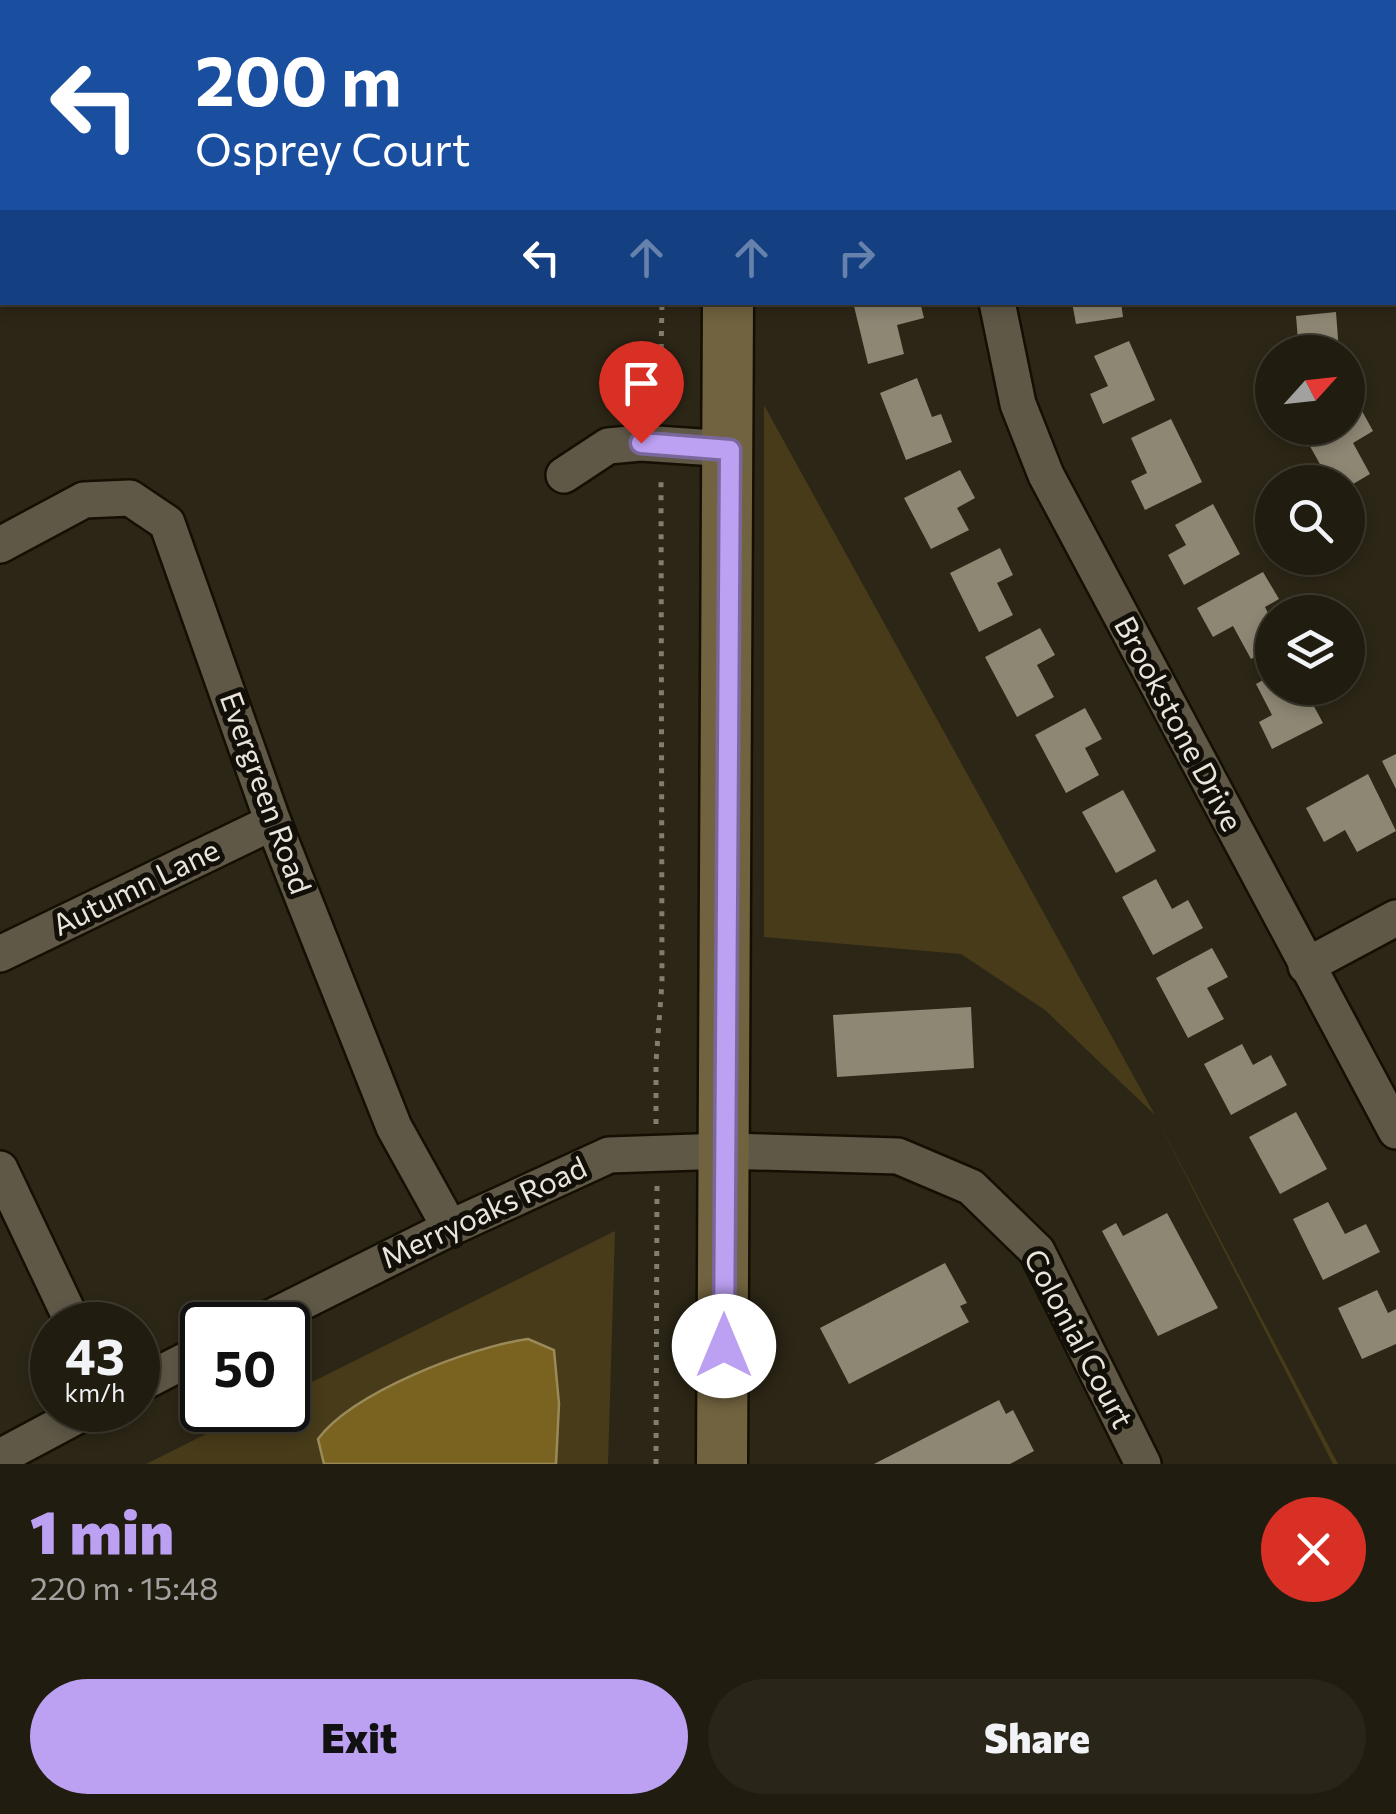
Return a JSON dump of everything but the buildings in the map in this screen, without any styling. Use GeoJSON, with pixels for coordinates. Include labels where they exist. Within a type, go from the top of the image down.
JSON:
{"type":"FeatureCollection","features":[{"type":"Feature","properties":{"kind":"main road"},"geometry":{"type":"LineString","coordinates":[[722,1464],[728,305]]}},
{"type":"Feature","properties":{"kind":"street","name":"Brookstone Drive"},"geometry":{"type":"LineString","coordinates":[[998,305],[1018,404],[1046,475],[1396,1131]]}},
{"type":"Feature","properties":{"kind":"street"},"geometry":{"type":"LineString","coordinates":[[564,474],[608,446],[661,444],[730,450]]}},
{"type":"Feature","properties":{"kind":"street","name":"Evergreen Road"},"geometry":{"type":"LineString","coordinates":[[0,545],[84,500],[130,498],[167,523],[273,822],[394,1127],[450,1228]]}},
{"type":"Feature","properties":{"kind":"street","name":"Autumn Lane"},"geometry":{"type":"LineString","coordinates":[[0,954],[273,822]]}},
{"type":"Feature","properties":{"kind":"street"},"geometry":{"type":"LineString","coordinates":[[1306,966],[1396,918]]}},
{"type":"Feature","properties":{"kind":"street","name":"Merryoaks Road"},"geometry":{"type":"LineString","coordinates":[[302,1302],[609,1154],[725,1151]]}},
{"type":"Feature","properties":{"kind":"street","name":"Colonial Court"},"geometry":{"type":"LineString","coordinates":[[725,1151],[898,1156],[971,1187],[1036,1250],[1142,1464]]}},
{"type":"Feature","properties":{"kind":"street"},"geometry":{"type":"LineString","coordinates":[[0,1169],[63,1302]]}},
{"type":"Feature","properties":{"kind":"street"},"geometry":{"type":"LineString","coordinates":[[0,1456],[46,1432]]}},
{"type":"Feature","properties":{"kind":"path"},"geometry":{"type":"LineString","coordinates":[[656,1464],[656,1062],[662,983],[662,305]]}},
{"type":"Feature","properties":{"kind":"shaded area"},"geometry":{"type":"Polygon","coordinates":[[[764,405],[1155,1115],[1045,1010],[961,954],[764,937],[764,405]]]}},
{"type":"Feature","properties":{"kind":"shaded area"},"geometry":{"type":"Polygon","coordinates":[[[1155,1115],[1338,1464],[1333,1464],[1155,1115]]]}},
{"type":"Feature","properties":{"kind":"shaded area"},"geometry":{"type":"Polygon","coordinates":[[[615,1231],[608,1464],[146,1464],[210,1432],[310,1432],[310,1383],[615,1231]]]}},
{"type":"Feature","properties":{"kind":"shaded area"},"geometry":{"type":"Polygon","coordinates":[[[528,1339],[554,1350],[559,1404],[556,1464],[324,1464],[318,1439],[357,1405],[445,1362],[528,1339]]]}},
{"type":"Feature","properties":{"kind":"route"},"geometry":{"type":"LineString","coordinates":[[641,443],[730,450],[724,1346]]}}]}
